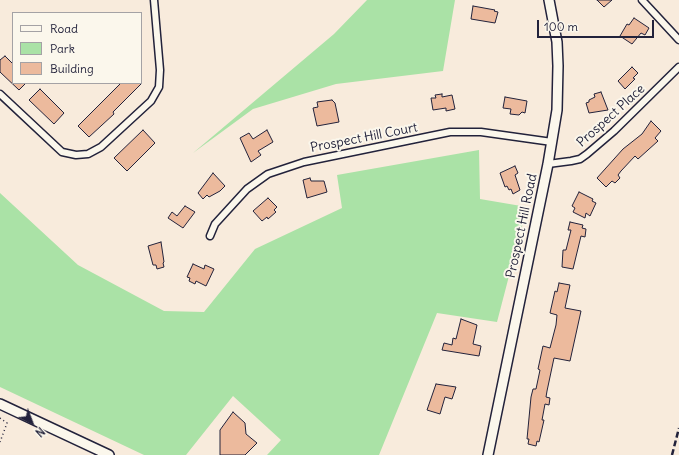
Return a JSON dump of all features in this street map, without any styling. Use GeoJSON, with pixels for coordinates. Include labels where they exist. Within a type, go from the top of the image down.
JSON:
{"type":"FeatureCollection","features":[{"type":"Feature","properties":{"kind":"street"},"geometry":{"type":"LineString","coordinates":[[0,94],[62,152],[76,155],[88,154],[101,148],[151,101],[159,87],[160,70],[154,0]]}},
{"type":"Feature","properties":{"kind":"street","name":"Prospect Hill Road"},"geometry":{"type":"LineString","coordinates":[[488,455],[548,164],[557,110],[557,42],[549,0]]}},
{"type":"Feature","properties":{"kind":"street"},"geometry":{"type":"LineString","coordinates":[[642,0],[679,40]]}},
{"type":"Feature","properties":{"kind":"street","name":"Prospect Place"},"geometry":{"type":"LineString","coordinates":[[548,164],[571,161],[587,154],[614,132],[679,67]]}},
{"type":"Feature","properties":{"kind":"street","name":"Prospect Hill Court"},"geometry":{"type":"LineString","coordinates":[[210,236],[220,219],[247,189],[268,174],[304,162],[450,132],[481,132],[552,142]]}},
{"type":"Feature","properties":{"kind":"street"},"geometry":{"type":"LineString","coordinates":[[0,404],[110,455]]}},
{"type":"Feature","properties":{"kind":"path"},"geometry":{"type":"LineString","coordinates":[[0,418],[7,424],[0,442]]}},
{"type":"Feature","properties":{"kind":"green space"},"geometry":{"type":"Polygon","coordinates":[[[367,0],[455,0],[443,71],[336,84],[253,109],[193,153],[334,34],[367,0]]]}},
{"type":"Feature","properties":{"kind":"green space"},"geometry":{"type":"Polygon","coordinates":[[[479,150],[480,199],[527,207],[497,322],[437,313],[379,455],[267,455],[281,440],[233,396],[186,455],[144,455],[0,387],[0,193],[78,265],[164,311],[204,312],[255,249],[342,208],[337,175],[479,150]]]}},
{"type":"Feature","properties":{"kind":"building"},"geometry":{"type":"Polygon","coordinates":[[[597,0],[612,0],[604,7],[597,0]]]}},
{"type":"Feature","properties":{"kind":"building"},"geometry":{"type":"Polygon","coordinates":[[[473,6],[495,10],[494,11],[498,12],[495,23],[471,19],[473,6]]]}},
{"type":"Feature","properties":{"kind":"building"},"geometry":{"type":"Polygon","coordinates":[[[634,18],[649,28],[645,35],[641,33],[632,44],[620,36],[627,24],[629,25],[634,18]]]}},
{"type":"Feature","properties":{"kind":"building"},"geometry":{"type":"Polygon","coordinates":[[[5,56],[12,63],[12,83],[0,72],[0,60],[5,56]]]}},
{"type":"Feature","properties":{"kind":"building"},"geometry":{"type":"Polygon","coordinates":[[[632,67],[638,73],[633,78],[635,79],[625,89],[618,81],[632,67]]]}},
{"type":"Feature","properties":{"kind":"building"},"geometry":{"type":"Polygon","coordinates":[[[13,84],[25,84],[19,90],[13,84]]]}},
{"type":"Feature","properties":{"kind":"building"},"geometry":{"type":"Polygon","coordinates":[[[120,84],[141,84],[113,112],[114,114],[89,137],[78,126],[120,84]]]}},
{"type":"Feature","properties":{"kind":"building"},"geometry":{"type":"Polygon","coordinates":[[[40,89],[64,113],[54,124],[29,100],[40,89]]]}},
{"type":"Feature","properties":{"kind":"building"},"geometry":{"type":"Polygon","coordinates":[[[601,92],[608,110],[589,113],[586,103],[595,97],[594,94],[601,92]]]}},
{"type":"Feature","properties":{"kind":"building"},"geometry":{"type":"Polygon","coordinates":[[[442,94],[442,97],[452,95],[455,109],[446,111],[446,108],[433,110],[431,98],[436,98],[435,95],[442,94]]]}},
{"type":"Feature","properties":{"kind":"building"},"geometry":{"type":"Polygon","coordinates":[[[505,97],[527,101],[525,113],[522,112],[519,115],[510,114],[511,109],[503,108],[505,97]]]}},
{"type":"Feature","properties":{"kind":"building"},"geometry":{"type":"Polygon","coordinates":[[[332,100],[335,103],[339,122],[317,126],[313,108],[318,107],[317,102],[332,100]]]}},
{"type":"Feature","properties":{"kind":"building"},"geometry":{"type":"Polygon","coordinates":[[[651,121],[661,131],[655,138],[658,141],[638,159],[635,156],[618,175],[620,178],[615,183],[612,181],[606,187],[597,178],[623,149],[642,134],[651,121]]]}},
{"type":"Feature","properties":{"kind":"building"},"geometry":{"type":"Polygon","coordinates":[[[143,130],[155,143],[127,171],[114,158],[143,130]]]}},
{"type":"Feature","properties":{"kind":"building"},"geometry":{"type":"Polygon","coordinates":[[[267,130],[273,142],[258,151],[261,155],[251,162],[240,138],[249,133],[253,139],[267,130]]]}},
{"type":"Feature","properties":{"kind":"building"},"geometry":{"type":"Polygon","coordinates":[[[515,166],[518,173],[515,175],[520,190],[513,194],[511,189],[509,190],[507,186],[505,187],[500,173],[515,166]]]}},
{"type":"Feature","properties":{"kind":"building"},"geometry":{"type":"Polygon","coordinates":[[[213,173],[225,186],[220,191],[209,197],[207,195],[203,199],[198,193],[213,173]]]}},
{"type":"Feature","properties":{"kind":"building"},"geometry":{"type":"Polygon","coordinates":[[[310,178],[311,181],[324,181],[327,192],[307,198],[303,180],[310,178]]]}},
{"type":"Feature","properties":{"kind":"building"},"geometry":{"type":"Polygon","coordinates":[[[579,192],[593,199],[592,201],[596,203],[590,216],[586,213],[585,218],[573,212],[575,208],[572,206],[579,192]]]}},
{"type":"Feature","properties":{"kind":"building"},"geometry":{"type":"Polygon","coordinates":[[[268,198],[277,207],[274,210],[276,212],[268,219],[267,217],[262,221],[253,211],[268,198]]]}},
{"type":"Feature","properties":{"kind":"building"},"geometry":{"type":"Polygon","coordinates":[[[185,206],[195,212],[183,228],[168,218],[172,212],[177,216],[185,206]]]}},
{"type":"Feature","properties":{"kind":"building"},"geometry":{"type":"Polygon","coordinates":[[[570,222],[583,225],[582,228],[586,229],[585,237],[581,236],[573,269],[562,267],[563,250],[566,250],[571,230],[568,230],[570,222]]]}},
{"type":"Feature","properties":{"kind":"building"},"geometry":{"type":"Polygon","coordinates":[[[161,242],[164,267],[157,269],[156,265],[153,265],[148,246],[161,242]]]}},
{"type":"Feature","properties":{"kind":"building"},"geometry":{"type":"Polygon","coordinates":[[[193,264],[204,269],[205,265],[214,269],[206,286],[196,281],[195,284],[189,281],[190,278],[187,277],[193,264]]]}},
{"type":"Feature","properties":{"kind":"building"},"geometry":{"type":"Polygon","coordinates":[[[559,283],[570,285],[565,308],[581,311],[570,361],[554,358],[546,397],[550,398],[549,405],[545,404],[542,420],[544,420],[539,442],[537,441],[536,446],[528,444],[529,439],[527,439],[531,397],[533,389],[536,389],[540,370],[538,369],[543,346],[550,348],[556,325],[557,315],[550,313],[555,291],[557,292],[559,283]]]}},
{"type":"Feature","properties":{"kind":"building"},"geometry":{"type":"Polygon","coordinates":[[[461,319],[477,325],[473,344],[481,346],[479,356],[442,350],[444,343],[452,345],[453,338],[456,339],[461,319]]]}},
{"type":"Feature","properties":{"kind":"building"},"geometry":{"type":"Polygon","coordinates":[[[436,384],[456,387],[452,399],[445,397],[440,414],[427,410],[436,384]]]}},
{"type":"Feature","properties":{"kind":"building"},"geometry":{"type":"Polygon","coordinates":[[[233,412],[245,423],[246,434],[257,443],[245,455],[220,455],[220,430],[233,412]]]}},
{"type":"Feature","properties":{"kind":"railway"},"geometry":{"type":"LineString","coordinates":[[672,455],[679,428]]}}]}
